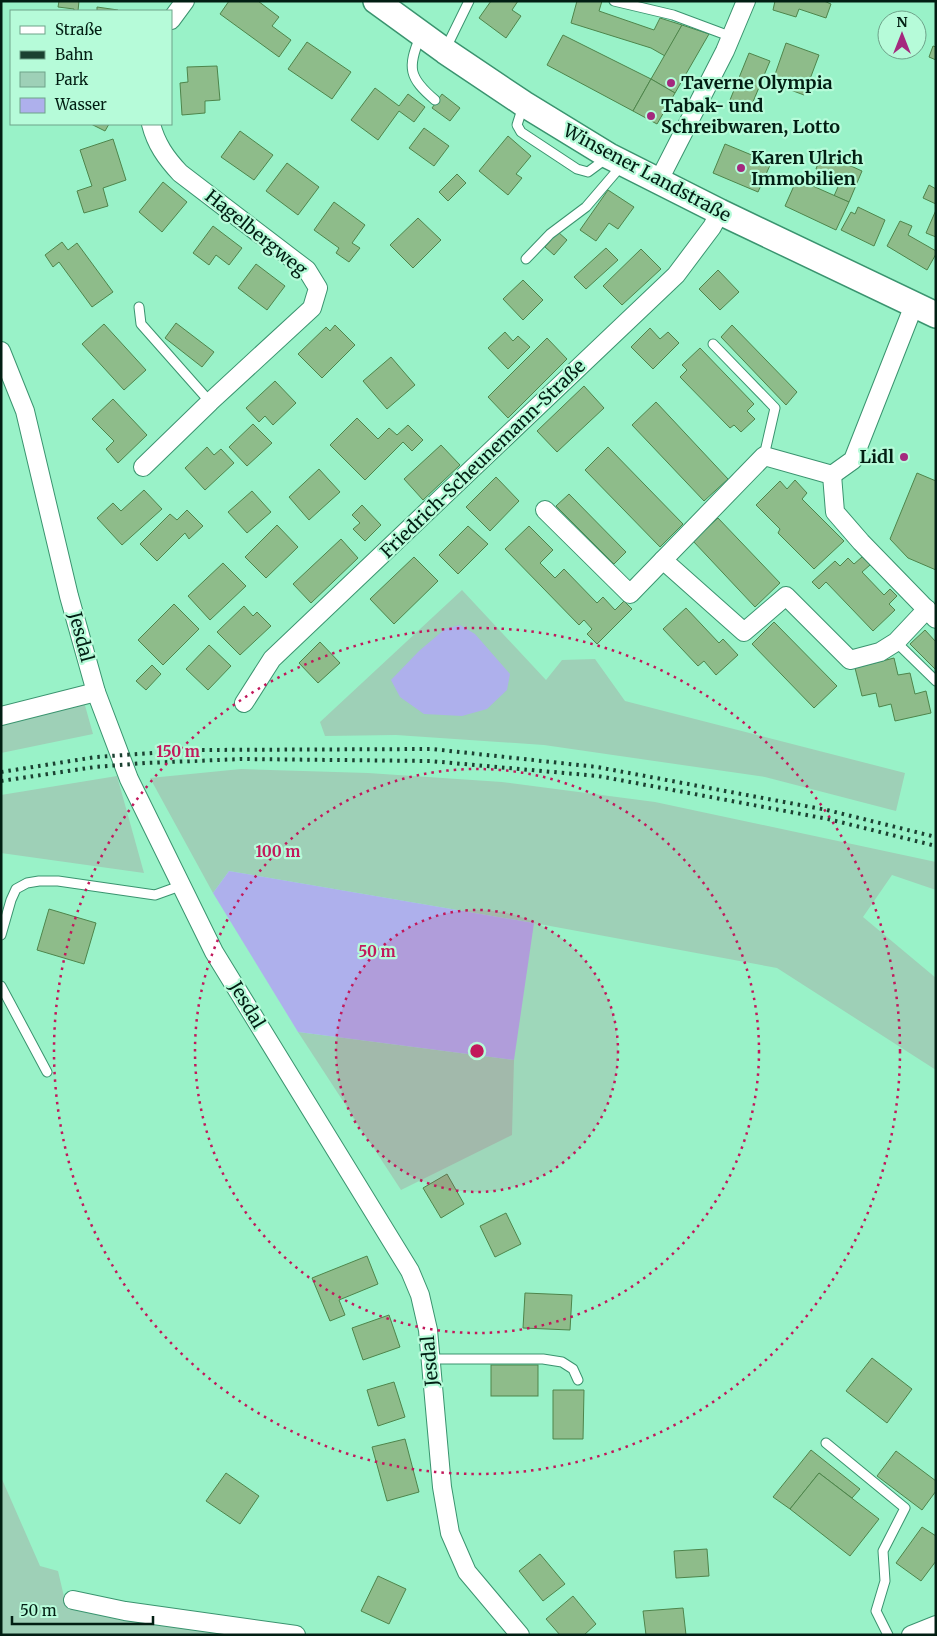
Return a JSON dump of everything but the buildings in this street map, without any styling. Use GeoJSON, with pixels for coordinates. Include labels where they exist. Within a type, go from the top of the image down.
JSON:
{"type":"FeatureCollection","features":[{"type":"Feature","properties":{"kind":"street"},"geometry":{"type":"LineString","coordinates":[[172,19],[185,1]]}},
{"type":"Feature","properties":{"kind":"street","name":"Winsener Landstraße"},"geometry":{"type":"LineString","coordinates":[[376,1],[444,51],[524,104],[615,159],[720,212],[930,310]]}},
{"type":"Feature","properties":{"kind":"street"},"geometry":{"type":"LineString","coordinates":[[658,182],[732,37],[746,1]]}},
{"type":"Feature","properties":{"kind":"street","name":"Hagelbergweg"},"geometry":{"type":"LineString","coordinates":[[143,467],[312,308],[318,288],[307,270],[180,173],[164,155],[157,143],[151,125]]}},
{"type":"Feature","properties":{"kind":"street","name":"Friedrich-Scheunemann-Straße"},"geometry":{"type":"LineString","coordinates":[[244,703],[272,660],[676,275],[712,227],[720,212]]}},
{"type":"Feature","properties":{"kind":"street"},"geometry":{"type":"LineString","coordinates":[[545,510],[630,594],[764,456],[832,475],[854,460],[930,310]]}},
{"type":"Feature","properties":{"kind":"street","name":"Jesdal"},"geometry":{"type":"LineString","coordinates":[[1,351],[25,411],[69,596],[96,692],[129,779],[214,952],[410,1271],[420,1296],[428,1330],[442,1487],[450,1533],[468,1572],[520,1635]]}},
{"type":"Feature","properties":{"kind":"street"},"geometry":{"type":"LineString","coordinates":[[663,560],[744,632],[786,596],[850,660],[880,652],[932,614],[861,542],[835,512],[832,475]]}},
{"type":"Feature","properties":{"kind":"street"},"geometry":{"type":"LineString","coordinates":[[1,716],[96,692]]}},
{"type":"Feature","properties":{"kind":"street"},"geometry":{"type":"LineString","coordinates":[[73,1600],[124,1612],[296,1635]]}},
{"type":"Feature","properties":{"kind":"street"},"geometry":{"type":"LineString","coordinates":[[911,1635],[936,1624]]}},
{"type":"Feature","properties":{"kind":"lane"},"geometry":{"type":"LineString","coordinates":[[444,51],[469,1]]}},
{"type":"Feature","properties":{"kind":"lane"},"geometry":{"type":"LineString","coordinates":[[614,1],[673,15],[732,37]]}},
{"type":"Feature","properties":{"kind":"lane"},"geometry":{"type":"LineString","coordinates":[[422,34],[412,63],[413,76],[420,88],[435,100]]}},
{"type":"Feature","properties":{"kind":"lane"},"geometry":{"type":"LineString","coordinates":[[526,259],[550,234],[586,206],[616,172],[615,159]]}},
{"type":"Feature","properties":{"kind":"lane"},"geometry":{"type":"LineString","coordinates":[[139,307],[141,324],[210,402]]}},
{"type":"Feature","properties":{"kind":"lane"},"geometry":{"type":"LineString","coordinates":[[713,344],[775,408],[764,456]]}},
{"type":"Feature","properties":{"kind":"lane"},"geometry":{"type":"LineString","coordinates":[[896,642],[936,681]]}},
{"type":"Feature","properties":{"kind":"lane"},"geometry":{"type":"LineString","coordinates":[[1,935],[16,889],[27,883],[39,880],[58,881],[155,895],[180,886]]}},
{"type":"Feature","properties":{"kind":"lane"},"geometry":{"type":"LineString","coordinates":[[1,986],[47,1072]]}},
{"type":"Feature","properties":{"kind":"lane"},"geometry":{"type":"LineString","coordinates":[[430,1359],[544,1359],[562,1362],[573,1369],[578,1380]]}},
{"type":"Feature","properties":{"kind":"lane"},"geometry":{"type":"LineString","coordinates":[[826,1443],[905,1508],[883,1550],[885,1581],[876,1611],[888,1635]]}},
{"type":"Feature","properties":{"kind":"green space"},"geometry":{"type":"Polygon","coordinates":[[[462,590],[546,680],[562,660],[595,659],[625,701],[905,773],[896,811],[765,777],[544,745],[396,735],[325,736],[320,722],[462,590]]]}},
{"type":"Feature","properties":{"kind":"green space"},"geometry":{"type":"Polygon","coordinates":[[[84,702],[93,734],[1,753],[1,723],[84,702]]]}},
{"type":"Feature","properties":{"kind":"green space"},"geometry":{"type":"Polygon","coordinates":[[[241,769],[368,773],[502,782],[655,802],[936,862],[936,890],[892,875],[863,917],[936,978],[936,1070],[777,968],[534,923],[229,871],[213,893],[150,778],[241,769]]]}},
{"type":"Feature","properties":{"kind":"green space"},"geometry":{"type":"Polygon","coordinates":[[[117,776],[144,873],[1,853],[1,795],[117,776]]]}},
{"type":"Feature","properties":{"kind":"green space"},"geometry":{"type":"Polygon","coordinates":[[[298,1032],[514,1060],[512,1135],[401,1190],[298,1032]]]}},
{"type":"Feature","properties":{"kind":"green space"},"geometry":{"type":"Polygon","coordinates":[[[1,1477],[40,1566],[58,1571],[66,1605],[107,1615],[250,1635],[1,1635],[1,1477]]]}},
{"type":"Feature","properties":{"kind":"water"},"geometry":{"type":"Polygon","coordinates":[[[460,625],[475,634],[510,674],[507,690],[487,709],[462,716],[424,714],[400,697],[391,680],[419,651],[445,629],[460,625]]]}},
{"type":"Feature","properties":{"kind":"water"},"geometry":{"type":"Polygon","coordinates":[[[229,871],[534,923],[514,1060],[298,1032],[213,893],[229,871]]]}},
{"type":"Feature","properties":{"kind":"railway"},"geometry":{"type":"LineString","coordinates":[[1,772],[96,757],[195,750],[432,749],[597,767],[827,810],[936,837]]}},
{"type":"Feature","properties":{"kind":"railway"},"geometry":{"type":"LineString","coordinates":[[1,781],[95,767],[145,763],[242,759],[430,761],[598,776],[828,819],[936,846]]}},
{"type":"Feature","properties":{"kind":"place","name":"Taverne Olympia"},"geometry":{"type":"Point","coordinates":[671,83]}},
{"type":"Feature","properties":{"kind":"place","name":"Tabak- und Schreibwaren, Lotto"},"geometry":{"type":"Point","coordinates":[651,116]}},
{"type":"Feature","properties":{"kind":"place","name":"Karen Ulrich Immobilien"},"geometry":{"type":"Point","coordinates":[741,168]}},
{"type":"Feature","properties":{"kind":"place","name":"Lidl"},"geometry":{"type":"Point","coordinates":[904,457]}}]}
